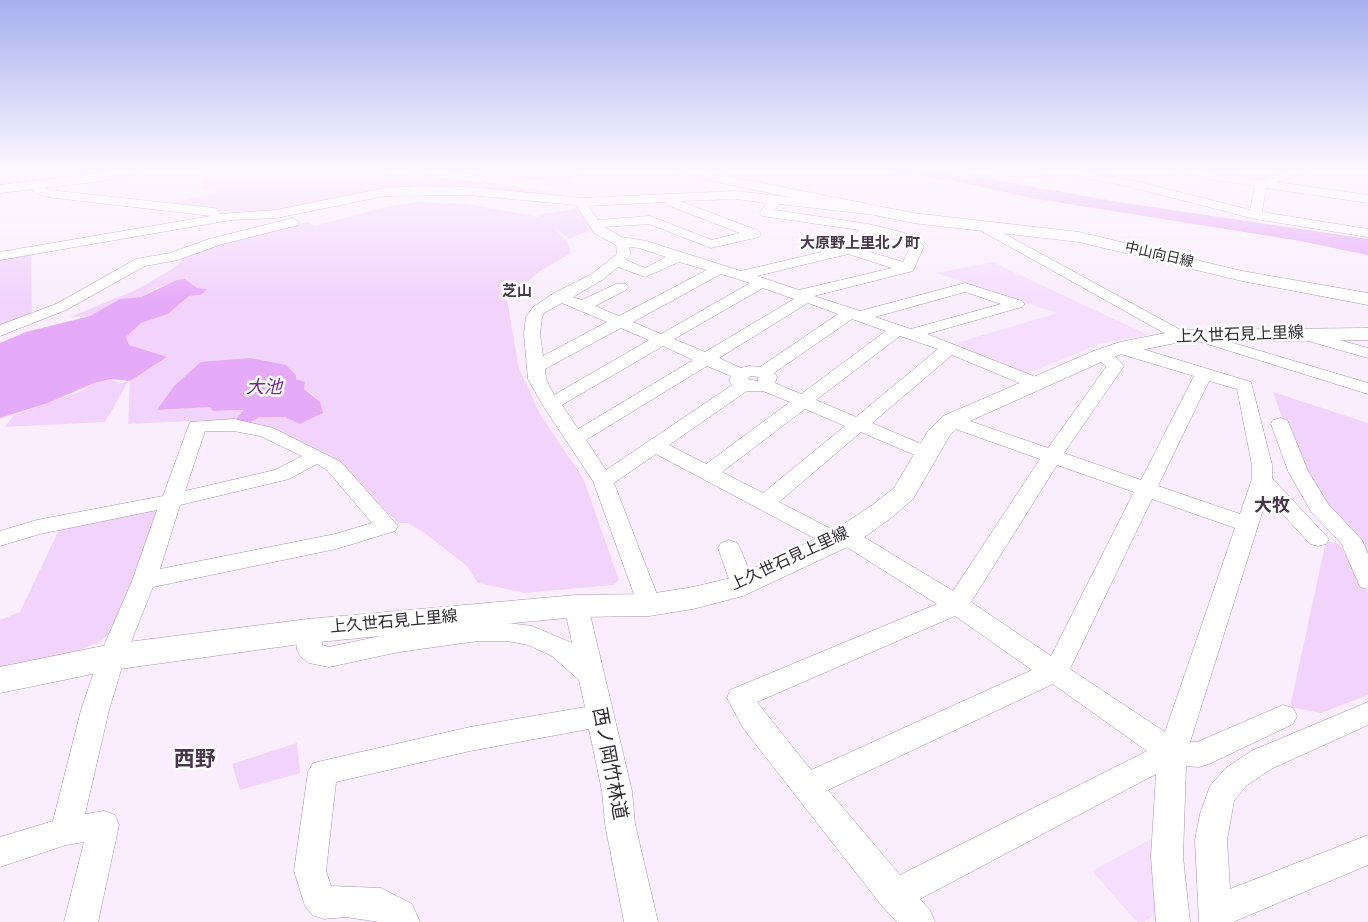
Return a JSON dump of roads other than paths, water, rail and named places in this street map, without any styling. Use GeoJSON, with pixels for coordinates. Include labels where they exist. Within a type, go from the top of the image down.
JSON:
{"type":"FeatureCollection","features":[{"type":"Feature","properties":{"kind":"main road","name":"中山向日線"},"geometry":{"type":"LineString","coordinates":[[896,214],[1078,237],[1242,276],[1368,299]]}},
{"type":"Feature","properties":{"kind":"main road","name":"上久世石見上里線"},"geometry":{"type":"LineString","coordinates":[[0,680],[112,657],[308,631],[576,606],[649,605],[693,598],[743,586],[842,538],[881,512],[904,493],[940,431],[951,421],[1111,351],[1187,336],[1368,334]]}},
{"type":"Feature","properties":{"kind":"street"},"geometry":{"type":"LineString","coordinates":[[223,214],[231,216]]}},
{"type":"Feature","properties":{"kind":"street"},"geometry":{"type":"LineString","coordinates":[[0,256],[139,247],[231,216],[255,214]]}},
{"type":"Feature","properties":{"kind":"street"},"geometry":{"type":"LineString","coordinates":[[139,247],[173,257],[214,242],[301,220],[295,214]]}},
{"type":"Feature","properties":{"kind":"street"},"geometry":{"type":"LineString","coordinates":[[587,214],[600,231],[618,241],[641,244],[678,257],[721,268],[950,348],[1035,383]]}},
{"type":"Feature","properties":{"kind":"street"},"geometry":{"type":"LineString","coordinates":[[594,224],[650,220],[711,244],[754,234],[703,214]]}},
{"type":"Feature","properties":{"kind":"street"},"geometry":{"type":"LineString","coordinates":[[773,214],[868,228],[908,238],[917,246],[908,268]]}},
{"type":"Feature","properties":{"kind":"street"},"geometry":{"type":"LineString","coordinates":[[1279,214],[1368,233]]}},
{"type":"Feature","properties":{"kind":"street"},"geometry":{"type":"LineString","coordinates":[[1307,214],[1368,220]]}},
{"type":"Feature","properties":{"kind":"street"},"geometry":{"type":"LineString","coordinates":[[982,226],[1187,336],[1368,389]]}},
{"type":"Feature","properties":{"kind":"street"},"geometry":{"type":"LineString","coordinates":[[848,250],[868,228]]}},
{"type":"Feature","properties":{"kind":"street"},"geometry":{"type":"LineString","coordinates":[[618,241],[624,251],[618,262],[597,277],[559,296],[538,310],[534,317],[532,334],[537,379],[551,404],[576,438],[603,481],[649,605]]}},
{"type":"Feature","properties":{"kind":"street"},"geometry":{"type":"LineString","coordinates":[[0,331],[61,307],[139,247]]}},
{"type":"Feature","properties":{"kind":"street"},"geometry":{"type":"LineString","coordinates":[[741,275],[848,250],[908,268]]}},
{"type":"Feature","properties":{"kind":"street"},"geometry":{"type":"LineString","coordinates":[[618,262],[645,273],[678,257]]}},
{"type":"Feature","properties":{"kind":"street"},"geometry":{"type":"LineString","coordinates":[[536,367],[721,268]]}},
{"type":"Feature","properties":{"kind":"street"},"geometry":{"type":"LineString","coordinates":[[576,438],[802,297],[908,268]]}},
{"type":"Feature","properties":{"kind":"street"},"geometry":{"type":"LineString","coordinates":[[551,404],[762,282]]}},
{"type":"Feature","properties":{"kind":"street"},"geometry":{"type":"LineString","coordinates":[[582,306],[621,287]]}},
{"type":"Feature","properties":{"kind":"street"},"geometry":{"type":"LineString","coordinates":[[559,296],[705,359],[752,387],[855,314],[965,288],[1017,304],[904,332],[803,401],[709,472]]}},
{"type":"Feature","properties":{"kind":"street"},"geometry":{"type":"LineString","coordinates":[[1300,334],[1368,353]]}},
{"type":"Feature","properties":{"kind":"street"},"geometry":{"type":"LineString","coordinates":[[766,502],[950,348]]}},
{"type":"Feature","properties":{"kind":"street"},"geometry":{"type":"LineString","coordinates":[[918,922],[894,895],[753,720],[740,698],[957,605],[1052,456],[1115,366],[1111,351],[1245,386],[1262,465],[1262,479],[1172,752],[1167,857],[1173,922]]}},
{"type":"Feature","properties":{"kind":"street"},"geometry":{"type":"LineString","coordinates":[[806,786],[1056,671],[1203,375]]}},
{"type":"Feature","properties":{"kind":"street"},"geometry":{"type":"LineString","coordinates":[[764,379],[803,401],[926,453]]}},
{"type":"Feature","properties":{"kind":"street"},"geometry":{"type":"LineString","coordinates":[[603,481],[656,446],[742,380]]}},
{"type":"Feature","properties":{"kind":"street"},"geometry":{"type":"LineString","coordinates":[[951,421],[1246,524]]}},
{"type":"Feature","properties":{"kind":"street"},"geometry":{"type":"LineString","coordinates":[[1280,424],[1298,471],[1320,508],[1351,540],[1368,581]]}},
{"type":"Feature","properties":{"kind":"street"},"geometry":{"type":"LineString","coordinates":[[66,831],[95,710],[112,657],[144,581],[197,426],[234,425],[266,432],[318,456],[334,466],[387,526],[336,541],[144,581]]}},
{"type":"Feature","properties":{"kind":"street"},"geometry":{"type":"LineString","coordinates":[[656,446],[842,538],[957,605],[1172,752],[1199,755],[1283,716]]}},
{"type":"Feature","properties":{"kind":"street"},"geometry":{"type":"LineString","coordinates":[[0,538],[37,527],[171,501],[282,475],[318,456]]}},
{"type":"Feature","properties":{"kind":"street"},"geometry":{"type":"LineString","coordinates":[[1262,479],[1318,539]]}},
{"type":"Feature","properties":{"kind":"street"},"geometry":{"type":"LineString","coordinates":[[729,548],[743,586]]}},
{"type":"Feature","properties":{"kind":"street","name":"西ノ岡竹林道"},"geometry":{"type":"LineString","coordinates":[[576,606],[589,673],[617,791],[620,824],[641,922]]}},
{"type":"Feature","properties":{"kind":"street"},"geometry":{"type":"LineString","coordinates":[[308,631],[310,650],[318,656],[329,657],[399,642],[478,632],[508,632],[532,636],[561,649],[589,673]]}},
{"type":"Feature","properties":{"kind":"street"},"geometry":{"type":"LineString","coordinates":[[1368,713],[1261,760],[1236,777],[1221,795],[1210,840],[1216,917],[1368,850]]}},
{"type":"Feature","properties":{"kind":"street"},"geometry":{"type":"LineString","coordinates":[[403,922],[400,916],[382,904],[346,901],[324,903],[317,895],[310,871],[323,772],[470,739],[599,716]]}},
{"type":"Feature","properties":{"kind":"street"},"geometry":{"type":"LineString","coordinates":[[894,895],[1172,752]]}},
{"type":"Feature","properties":{"kind":"street"},"geometry":{"type":"LineString","coordinates":[[0,852],[66,831],[104,825],[81,922]]}},
{"type":"Feature","properties":{"kind":"water"},"geometry":{"type":"Polygon","coordinates":[[[1131,214],[1199,214],[1368,239],[1368,255],[1300,241],[1131,214]]]}},
{"type":"Feature","properties":{"kind":"water"},"geometry":{"type":"Polygon","coordinates":[[[185,279],[197,288],[207,289],[201,295],[189,296],[168,314],[141,323],[126,337],[129,345],[167,357],[130,381],[112,379],[94,383],[48,403],[0,418],[0,343],[26,332],[90,316],[120,299],[141,297],[177,280],[185,279]]]}},
{"type":"Feature","properties":{"kind":"water","name":"大池"},"geometry":{"type":"Polygon","coordinates":[[[250,358],[286,365],[296,375],[296,379],[305,382],[304,389],[320,402],[323,413],[300,424],[285,417],[260,417],[247,424],[236,419],[244,410],[213,411],[210,407],[157,410],[174,386],[201,362],[250,358]]]}},
{"type":"Feature","properties":{"kind":"district","name":"大原野上里北ノ町"},"geometry":{"type":"Point","coordinates":[860,245]}},
{"type":"Feature","properties":{"kind":"district","name":"芝山"},"geometry":{"type":"Point","coordinates":[517,293]}},
{"type":"Feature","properties":{"kind":"district","name":"大牧"},"geometry":{"type":"Point","coordinates":[1272,507]}},
{"type":"Feature","properties":{"kind":"district","name":"西野"},"geometry":{"type":"Point","coordinates":[195,761]}}]}
